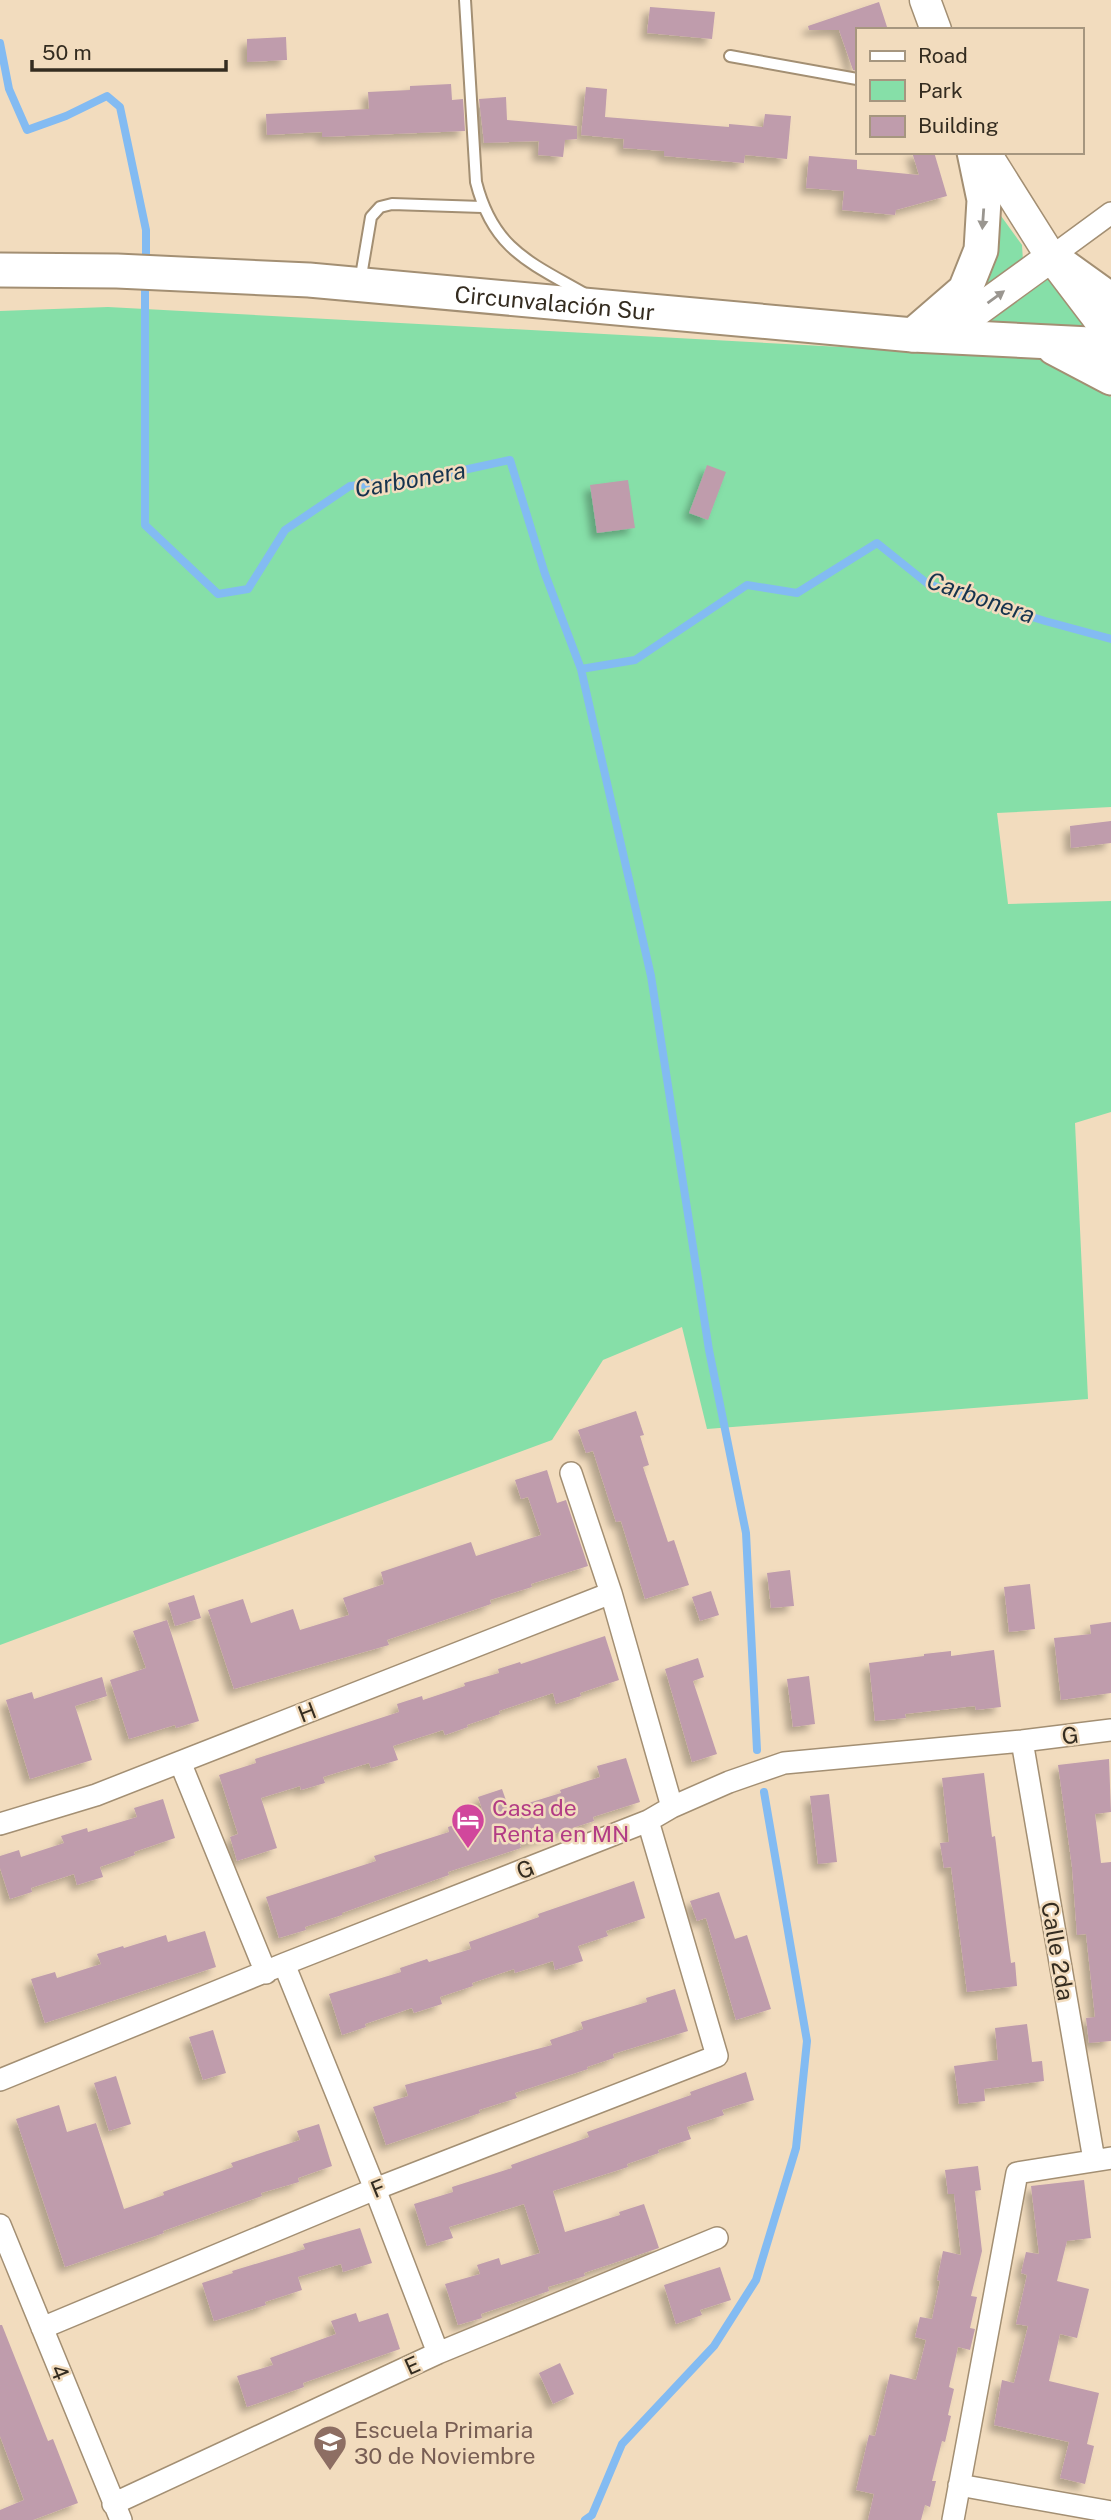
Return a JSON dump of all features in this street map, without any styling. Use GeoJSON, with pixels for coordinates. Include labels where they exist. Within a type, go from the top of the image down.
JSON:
{"type":"FeatureCollection","features":[{"type":"Feature","properties":{"kind":"main road"},"geometry":{"type":"LineString","coordinates":[[925,0],[935,28]]}},
{"type":"Feature","properties":{"kind":"main road"},"geometry":{"type":"LineString","coordinates":[[927,336],[965,290],[981,250],[984,200],[974,154]]}},
{"type":"Feature","properties":{"kind":"main road"},"geometry":{"type":"LineString","coordinates":[[986,154],[1051,257],[1111,335]]}},
{"type":"Feature","properties":{"kind":"main road"},"geometry":{"type":"LineString","coordinates":[[927,336],[1051,257]]}},
{"type":"Feature","properties":{"kind":"main road"},"geometry":{"type":"LineString","coordinates":[[1051,257],[1111,300]]}},
{"type":"Feature","properties":{"kind":"main road","name":"Circunvalación Sur"},"geometry":{"type":"LineString","coordinates":[[0,270],[117,271],[309,280],[927,336],[1111,345]]}},
{"type":"Feature","properties":{"kind":"main road"},"geometry":{"type":"LineString","coordinates":[[1042,343],[1111,378]]}},
{"type":"Feature","properties":{"kind":"street"},"geometry":{"type":"LineString","coordinates":[[1051,257],[1111,213]]}},
{"type":"Feature","properties":{"kind":"street"},"geometry":{"type":"LineString","coordinates":[[571,1473],[611,1593],[672,1807]]}},
{"type":"Feature","properties":{"kind":"street","name":"H"},"geometry":{"type":"LineString","coordinates":[[0,1824],[96,1795],[611,1593]]}},
{"type":"Feature","properties":{"kind":"street","name":"G"},"geometry":{"type":"LineString","coordinates":[[0,2080],[274,1968],[648,1821],[672,1807],[729,1782],[784,1763],[1111,1730]]}},
{"type":"Feature","properties":{"kind":"street","name":"Calle 2da"},"geometry":{"type":"LineString","coordinates":[[1022,1741],[1102,2159]]}},
{"type":"Feature","properties":{"kind":"street"},"geometry":{"type":"LineString","coordinates":[[180,1762],[375,2189],[438,2353]]}},
{"type":"Feature","properties":{"kind":"street","name":"F"},"geometry":{"type":"LineString","coordinates":[[42,2328],[375,2189],[717,2056],[648,1821]]}},
{"type":"Feature","properties":{"kind":"street"},"geometry":{"type":"LineString","coordinates":[[953,2520],[1017,2173],[1102,2159]]}},
{"type":"Feature","properties":{"kind":"street","name":"4"},"geometry":{"type":"LineString","coordinates":[[0,2225],[117,2512]]}},
{"type":"Feature","properties":{"kind":"street","name":"E"},"geometry":{"type":"LineString","coordinates":[[117,2512],[438,2353],[717,2238]]}},
{"type":"Feature","properties":{"kind":"street"},"geometry":{"type":"LineString","coordinates":[[959,2485],[1111,2512]]}},
{"type":"Feature","properties":{"kind":"lane"},"geometry":{"type":"LineString","coordinates":[[464,0],[476,182],[482,207],[502,239],[518,255],[608,307]]}},
{"type":"Feature","properties":{"kind":"lane"},"geometry":{"type":"LineString","coordinates":[[730,57],[856,79]]}},
{"type":"Feature","properties":{"kind":"lane"},"geometry":{"type":"LineString","coordinates":[[360,285],[371,217],[380,207],[392,204],[482,207]]}},
{"type":"Feature","properties":{"kind":"green space"},"geometry":{"type":"Polygon","coordinates":[[[996,209],[1022,245],[1023,261],[970,300],[996,209]]]}},
{"type":"Feature","properties":{"kind":"green space"},"geometry":{"type":"Polygon","coordinates":[[[1048,279],[1086,328],[989,322],[1048,279]]]}},
{"type":"Feature","properties":{"kind":"green space"},"geometry":{"type":"Polygon","coordinates":[[[108,307],[1044,358],[1111,397],[1111,807],[997,813],[1008,904],[1111,901],[1111,1112],[1075,1123],[1088,1399],[707,1429],[682,1327],[603,1360],[552,1440],[0,1645],[0,311],[108,307]]]}},
{"type":"Feature","properties":{"kind":"building"},"geometry":{"type":"Polygon","coordinates":[[[879,2],[887,28],[856,28],[856,71],[853,70],[839,30],[809,30],[808,26],[879,2]]]}},
{"type":"Feature","properties":{"kind":"building"},"geometry":{"type":"Polygon","coordinates":[[[650,7],[715,12],[712,39],[647,33],[650,7]]]}},
{"type":"Feature","properties":{"kind":"building"},"geometry":{"type":"Polygon","coordinates":[[[286,37],[287,60],[247,62],[247,39],[286,37]]]}},
{"type":"Feature","properties":{"kind":"building"},"geometry":{"type":"Polygon","coordinates":[[[451,84],[452,100],[463,99],[465,131],[322,137],[322,132],[267,135],[266,114],[369,109],[368,92],[451,84]]]}},
{"type":"Feature","properties":{"kind":"building"},"geometry":{"type":"Polygon","coordinates":[[[586,87],[607,89],[605,117],[729,127],[729,124],[763,127],[765,114],[791,116],[787,159],[745,155],[744,163],[664,156],[664,151],[623,148],[624,139],[581,135],[586,87]]]}},
{"type":"Feature","properties":{"kind":"building"},"geometry":{"type":"Polygon","coordinates":[[[506,97],[507,120],[577,126],[577,139],[565,140],[563,157],[538,155],[539,141],[484,143],[479,99],[506,97]]]}},
{"type":"Feature","properties":{"kind":"building"},"geometry":{"type":"Polygon","coordinates":[[[913,154],[935,154],[947,196],[896,210],[895,215],[842,210],[844,191],[806,188],[809,156],[857,160],[857,169],[919,175],[913,154]]]}},
{"type":"Feature","properties":{"kind":"building"},"geometry":{"type":"Polygon","coordinates":[[[707,465],[726,472],[708,520],[689,513],[707,465]]]}},
{"type":"Feature","properties":{"kind":"building"},"geometry":{"type":"Polygon","coordinates":[[[628,480],[635,528],[597,533],[590,485],[628,480]]]}},
{"type":"Feature","properties":{"kind":"building"},"geometry":{"type":"Polygon","coordinates":[[[1111,821],[1111,843],[1071,848],[1070,826],[1111,821]]]}},
{"type":"Feature","properties":{"kind":"building"},"geometry":{"type":"Polygon","coordinates":[[[636,1411],[644,1435],[640,1436],[649,1465],[643,1467],[668,1542],[674,1540],[689,1585],[645,1599],[621,1521],[616,1522],[593,1451],[586,1453],[578,1430],[636,1411]]]}},
{"type":"Feature","properties":{"kind":"building"},"geometry":{"type":"Polygon","coordinates":[[[547,1470],[557,1503],[566,1500],[588,1566],[531,1584],[532,1587],[490,1600],[491,1604],[387,1640],[389,1645],[234,1689],[208,1610],[243,1599],[251,1623],[293,1609],[300,1630],[349,1615],[343,1598],[384,1584],[381,1572],[471,1542],[476,1556],[541,1535],[528,1497],[521,1499],[515,1480],[547,1470]]]}},
{"type":"Feature","properties":{"kind":"building"},"geometry":{"type":"Polygon","coordinates":[[[790,1570],[794,1606],[771,1608],[767,1573],[790,1570]]]}},
{"type":"Feature","properties":{"kind":"building"},"geometry":{"type":"Polygon","coordinates":[[[1030,1584],[1035,1629],[1009,1632],[1004,1587],[1030,1584]]]}},
{"type":"Feature","properties":{"kind":"building"},"geometry":{"type":"Polygon","coordinates":[[[711,1591],[719,1615],[700,1621],[692,1597],[711,1591]]]}},
{"type":"Feature","properties":{"kind":"building"},"geometry":{"type":"Polygon","coordinates":[[[194,1595],[201,1618],[175,1626],[168,1603],[194,1595]]]}},
{"type":"Feature","properties":{"kind":"building"},"geometry":{"type":"Polygon","coordinates":[[[167,1620],[199,1721],[176,1728],[175,1725],[129,1739],[110,1680],[146,1668],[133,1631],[167,1620]]]}},
{"type":"Feature","properties":{"kind":"building"},"geometry":{"type":"Polygon","coordinates":[[[1111,1622],[1111,1693],[1061,1700],[1054,1638],[1091,1634],[1090,1625],[1111,1622]]]}},
{"type":"Feature","properties":{"kind":"building"},"geometry":{"type":"Polygon","coordinates":[[[605,1636],[619,1680],[556,1704],[553,1693],[499,1711],[500,1714],[445,1735],[443,1730],[393,1746],[398,1760],[371,1768],[369,1763],[323,1777],[325,1783],[301,1790],[300,1786],[261,1798],[277,1848],[237,1861],[230,1837],[238,1834],[219,1775],[256,1763],[255,1759],[399,1712],[397,1704],[422,1696],[423,1700],[465,1686],[464,1683],[499,1673],[498,1669],[605,1636]]]}},
{"type":"Feature","properties":{"kind":"building"},"geometry":{"type":"Polygon","coordinates":[[[994,1650],[1001,1707],[976,1710],[975,1706],[905,1714],[906,1718],[875,1721],[869,1663],[951,1651],[951,1656],[994,1650]]]}},
{"type":"Feature","properties":{"kind":"building"},"geometry":{"type":"Polygon","coordinates":[[[698,1658],[704,1677],[693,1681],[717,1754],[692,1762],[665,1669],[698,1658]]]}},
{"type":"Feature","properties":{"kind":"building"},"geometry":{"type":"Polygon","coordinates":[[[809,1676],[815,1724],[793,1727],[787,1679],[809,1676]]]}},
{"type":"Feature","properties":{"kind":"building"},"geometry":{"type":"Polygon","coordinates":[[[102,1677],[107,1696],[75,1706],[92,1760],[30,1779],[6,1700],[32,1692],[34,1699],[102,1677]]]}},
{"type":"Feature","properties":{"kind":"building"},"geometry":{"type":"Polygon","coordinates":[[[626,1758],[640,1802],[593,1817],[594,1821],[520,1845],[521,1848],[448,1872],[449,1875],[279,1938],[266,1897],[376,1861],[374,1856],[449,1832],[448,1827],[484,1815],[478,1797],[502,1789],[509,1809],[561,1793],[560,1790],[600,1777],[597,1766],[626,1758]]]}},
{"type":"Feature","properties":{"kind":"building"},"geometry":{"type":"Polygon","coordinates":[[[1109,1759],[1111,1812],[1095,1814],[1101,1863],[1111,1862],[1111,2041],[1089,2043],[1086,2018],[1095,2017],[1086,1934],[1077,1935],[1072,1867],[1058,1765],[1109,1759]]]}},
{"type":"Feature","properties":{"kind":"building"},"geometry":{"type":"Polygon","coordinates":[[[984,1773],[1011,1963],[1015,1962],[1017,1986],[967,1992],[951,1867],[944,1868],[940,1843],[949,1842],[942,1778],[984,1773]]]}},
{"type":"Feature","properties":{"kind":"building"},"geometry":{"type":"Polygon","coordinates":[[[829,1794],[837,1862],[818,1864],[810,1796],[829,1794]]]}},
{"type":"Feature","properties":{"kind":"building"},"geometry":{"type":"Polygon","coordinates":[[[163,1799],[175,1838],[100,1867],[103,1877],[77,1885],[74,1874],[31,1888],[32,1892],[10,1899],[0,1868],[0,1856],[19,1850],[21,1857],[64,1843],[61,1836],[87,1828],[88,1832],[137,1817],[134,1808],[163,1799]]]}},
{"type":"Feature","properties":{"kind":"building"},"geometry":{"type":"Polygon","coordinates":[[[634,1881],[645,1918],[606,1931],[608,1936],[578,1946],[583,1961],[555,1970],[553,1961],[515,1973],[514,1969],[440,1997],[442,2004],[414,2013],[412,2008],[342,2035],[329,1994],[401,1972],[400,1968],[427,1959],[429,1962],[471,1949],[469,1942],[539,1917],[538,1914],[634,1881]]]}},
{"type":"Feature","properties":{"kind":"building"},"geometry":{"type":"Polygon","coordinates":[[[719,1892],[735,1939],[747,1935],[771,2009],[736,2020],[706,1918],[697,1921],[690,1901],[719,1892]]]}},
{"type":"Feature","properties":{"kind":"building"},"geometry":{"type":"Polygon","coordinates":[[[205,1931],[216,1967],[45,2023],[31,1979],[55,1972],[57,1978],[101,1964],[97,1954],[123,1946],[124,1948],[166,1935],[168,1942],[205,1931]]]}},
{"type":"Feature","properties":{"kind":"building"},"geometry":{"type":"Polygon","coordinates":[[[675,1989],[688,2031],[613,2054],[614,2058],[587,2067],[588,2069],[515,2093],[517,2098],[479,2110],[480,2113],[386,2145],[373,2107],[408,2096],[405,2085],[552,2045],[550,2040],[583,2029],[581,2022],[647,2002],[646,1998],[675,1989]]]}},
{"type":"Feature","properties":{"kind":"building"},"geometry":{"type":"Polygon","coordinates":[[[1027,2024],[1032,2062],[1042,2061],[1044,2081],[984,2089],[985,2101],[959,2104],[954,2066],[998,2060],[995,2028],[1027,2024]]]}},
{"type":"Feature","properties":{"kind":"building"},"geometry":{"type":"Polygon","coordinates":[[[213,2030],[226,2073],[203,2080],[189,2037],[213,2030]]]}},
{"type":"Feature","properties":{"kind":"building"},"geometry":{"type":"Polygon","coordinates":[[[746,2072],[754,2100],[722,2110],[724,2115],[687,2127],[691,2139],[658,2150],[659,2153],[627,2164],[628,2167],[553,2191],[565,2232],[620,2215],[619,2212],[644,2204],[659,2248],[584,2273],[585,2276],[548,2287],[549,2291],[481,2314],[482,2318],[458,2325],[445,2284],[480,2274],[477,2265],[499,2258],[501,2265],[540,2253],[524,2204],[449,2227],[453,2238],[427,2246],[414,2204],[453,2192],[452,2187],[512,2168],[511,2165],[589,2137],[587,2132],[691,2095],[690,2092],[746,2072]]]}},
{"type":"Feature","properties":{"kind":"building"},"geometry":{"type":"Polygon","coordinates":[[[116,2076],[131,2124],[109,2131],[94,2083],[116,2076]]]}},
{"type":"Feature","properties":{"kind":"building"},"geometry":{"type":"Polygon","coordinates":[[[59,2105],[67,2132],[96,2123],[124,2209],[233,2167],[231,2163],[300,2140],[297,2131],[319,2124],[332,2166],[298,2178],[299,2182],[261,2193],[262,2196],[65,2267],[16,2119],[59,2105]]]}},
{"type":"Feature","properties":{"kind":"building"},"geometry":{"type":"Polygon","coordinates":[[[978,2166],[981,2190],[975,2191],[982,2251],[971,2296],[977,2297],[970,2328],[975,2329],[970,2350],[958,2347],[949,2387],[954,2389],[948,2415],[951,2416],[932,2481],[936,2481],[930,2507],[925,2505],[921,2520],[868,2520],[874,2494],[856,2490],[869,2435],[875,2436],[890,2374],[916,2380],[926,2340],[915,2337],[920,2317],[932,2319],[943,2251],[961,2255],[954,2194],[948,2194],[945,2170],[978,2166]]]}},
{"type":"Feature","properties":{"kind":"building"},"geometry":{"type":"Polygon","coordinates":[[[1084,2180],[1091,2238],[1067,2241],[1057,2281],[1089,2289],[1077,2338],[1060,2334],[1049,2381],[1099,2393],[1087,2444],[1094,2446],[1085,2484],[1060,2478],[1069,2442],[994,2425],[1002,2380],[1014,2383],[1028,2326],[1016,2324],[1027,2275],[1021,2273],[1026,2252],[1039,2254],[1031,2186],[1084,2180]]]}},
{"type":"Feature","properties":{"kind":"building"},"geometry":{"type":"Polygon","coordinates":[[[360,2228],[372,2263],[343,2272],[341,2264],[298,2277],[302,2290],[265,2302],[266,2305],[214,2321],[202,2283],[305,2249],[303,2244],[360,2228]]]}},
{"type":"Feature","properties":{"kind":"building"},"geometry":{"type":"Polygon","coordinates":[[[720,2267],[731,2300],[700,2310],[702,2315],[676,2324],[664,2285],[720,2267]]]}},
{"type":"Feature","properties":{"kind":"building"},"geometry":{"type":"Polygon","coordinates":[[[356,2313],[359,2322],[388,2313],[400,2349],[303,2383],[304,2387],[247,2407],[237,2376],[273,2365],[270,2358],[336,2334],[331,2321],[356,2313]]]}},
{"type":"Feature","properties":{"kind":"building"},"geometry":{"type":"Polygon","coordinates":[[[0,2325],[48,2441],[53,2439],[78,2503],[33,2520],[0,2520],[0,2510],[24,2500],[0,2436],[0,2325]]]}},
{"type":"Feature","properties":{"kind":"building"},"geometry":{"type":"Polygon","coordinates":[[[560,2363],[574,2394],[553,2404],[539,2373],[560,2363]]]}},
{"type":"Feature","properties":{"kind":"waterway","name":"Carbonera"},"geometry":{"type":"LineString","coordinates":[[0,43],[9,89],[27,130],[66,116],[107,96],[120,107],[146,230],[146,266]]}},
{"type":"Feature","properties":{"kind":"waterway","name":"Carbonera"},"geometry":{"type":"LineString","coordinates":[[145,279],[145,525],[218,594],[248,589],[285,530],[350,486],[427,478],[510,460],[545,574],[581,669],[635,660],[747,585],[797,593],[877,543],[928,584],[1111,639]]}},
{"type":"Feature","properties":{"kind":"waterway"},"geometry":{"type":"LineString","coordinates":[[581,669],[651,976],[709,1350],[746,1533],[757,1750]]}},
{"type":"Feature","properties":{"kind":"waterway"},"geometry":{"type":"LineString","coordinates":[[585,2520],[592,2515],[622,2444],[714,2346],[756,2280],[796,2148],[807,2041],[764,1792]]}},
{"type":"Feature","properties":{"kind":"place","name":"Casa de Renta en MN"},"geometry":{"type":"Point","coordinates":[468,1850]}},
{"type":"Feature","properties":{"kind":"place","name":"Escuela Primaria 30 de Noviembre"},"geometry":{"type":"Point","coordinates":[330,2472]}}]}
